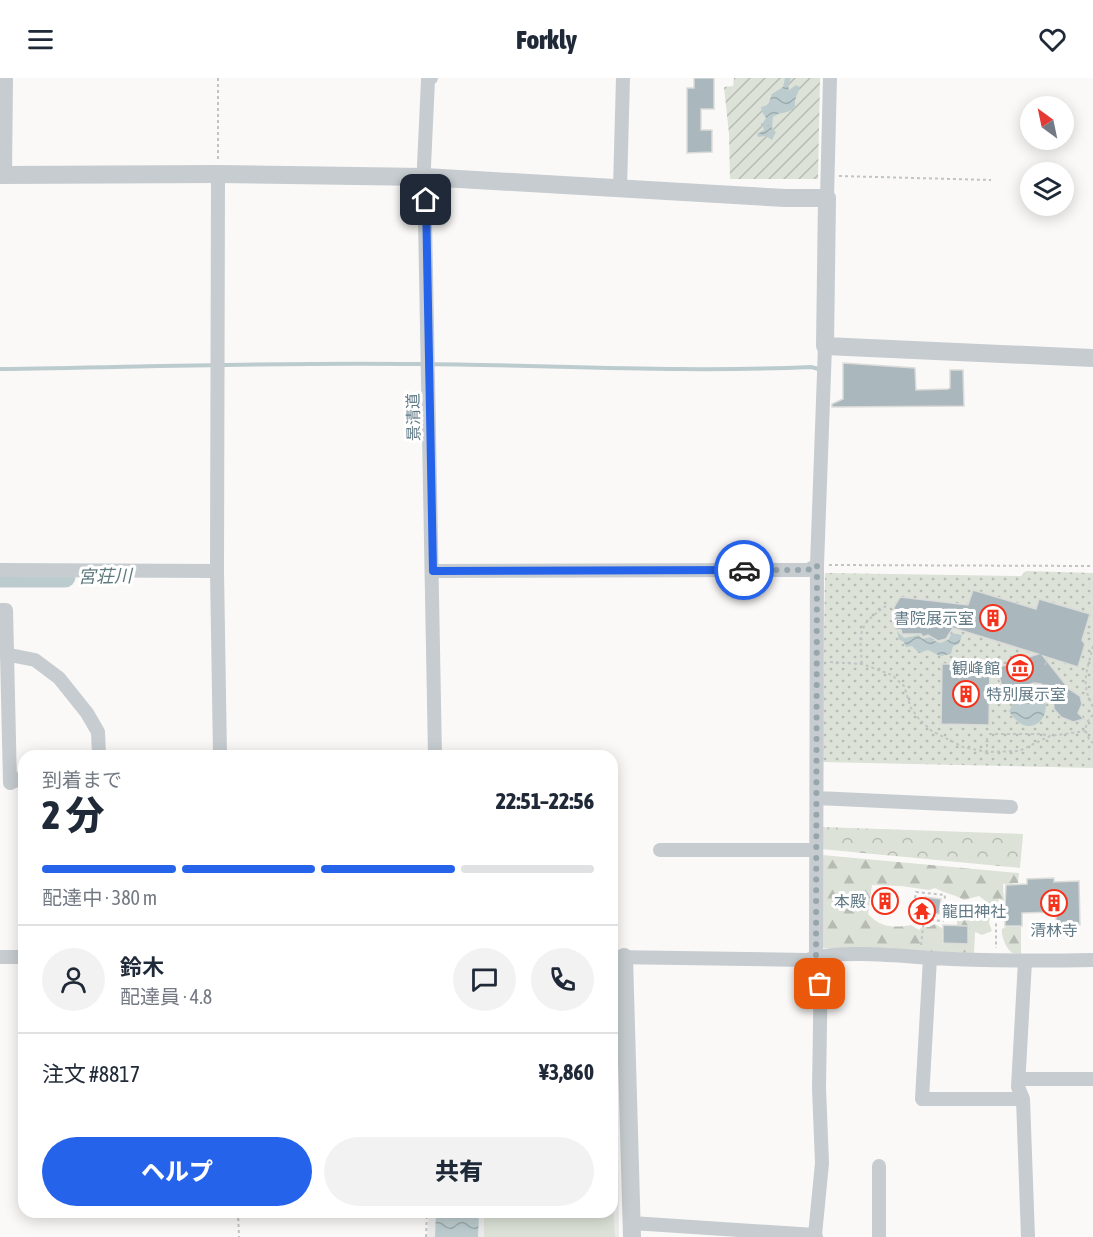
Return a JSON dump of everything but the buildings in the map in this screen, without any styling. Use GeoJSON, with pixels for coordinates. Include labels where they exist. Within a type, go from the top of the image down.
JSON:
{"type":"FeatureCollection","features":[{"type":"Feature","properties":{"kind":"street"},"geometry":{"type":"LineString","coordinates":[[6,78],[3,175],[218,174],[425,177],[785,198],[827,198]]}},
{"type":"Feature","properties":{"kind":"street","name":"景清道"},"geometry":{"type":"LineString","coordinates":[[431,78],[428,80],[425,177],[435,750]]}},
{"type":"Feature","properties":{"kind":"street"},"geometry":{"type":"LineString","coordinates":[[620,188],[623,78]]}},
{"type":"Feature","properties":{"kind":"street"},"geometry":{"type":"LineString","coordinates":[[830,78],[825,346],[817,565],[815,850],[816,956],[821,964],[819,1088],[822,1163],[815,1236],[632,1230],[618,957],[808,960],[816,956],[846,954],[1025,961],[1093,960]]}},
{"type":"Feature","properties":{"kind":"street"},"geometry":{"type":"LineString","coordinates":[[218,174],[217,571],[220,750]]}},
{"type":"Feature","properties":{"kind":"street"},"geometry":{"type":"LineString","coordinates":[[825,346],[1093,358]]}},
{"type":"Feature","properties":{"kind":"street"},"geometry":{"type":"LineString","coordinates":[[433,571],[808,570],[817,565]]}},
{"type":"Feature","properties":{"kind":"street"},"geometry":{"type":"LineString","coordinates":[[0,570],[217,571]]}},
{"type":"Feature","properties":{"kind":"street"},"geometry":{"type":"LineString","coordinates":[[0,610],[6,610],[4,715],[10,783],[18,780]]}},
{"type":"Feature","properties":{"kind":"street"},"geometry":{"type":"LineString","coordinates":[[5,654],[35,660],[59,678],[87,713],[98,732],[99,750]]}},
{"type":"Feature","properties":{"kind":"street"},"geometry":{"type":"LineString","coordinates":[[817,798],[1011,807]]}},
{"type":"Feature","properties":{"kind":"street"},"geometry":{"type":"LineString","coordinates":[[660,850],[815,850]]}},
{"type":"Feature","properties":{"kind":"street"},"geometry":{"type":"LineString","coordinates":[[0,957],[18,957]]}},
{"type":"Feature","properties":{"kind":"street"},"geometry":{"type":"LineString","coordinates":[[925,957],[922,1099],[1023,1099]]}},
{"type":"Feature","properties":{"kind":"street"},"geometry":{"type":"LineString","coordinates":[[1025,961],[1018,1087],[1023,1099],[1028,1237]]}},
{"type":"Feature","properties":{"kind":"street"},"geometry":{"type":"LineString","coordinates":[[1019,1078],[1093,1079]]}},
{"type":"Feature","properties":{"kind":"street"},"geometry":{"type":"LineString","coordinates":[[879,1166],[879,1237]]}},
{"type":"Feature","properties":{"kind":"path"},"geometry":{"type":"LineString","coordinates":[[218,78],[218,174]]}},
{"type":"Feature","properties":{"kind":"path"},"geometry":{"type":"LineString","coordinates":[[761,124],[772,126]]}},
{"type":"Feature","properties":{"kind":"path"},"geometry":{"type":"LineString","coordinates":[[827,175],[991,180]]}},
{"type":"Feature","properties":{"kind":"path"},"geometry":{"type":"LineString","coordinates":[[817,565],[1093,566]]}},
{"type":"Feature","properties":{"kind":"path"},"geometry":{"type":"LineString","coordinates":[[862,663],[861,628],[867,620],[886,606]]}},
{"type":"Feature","properties":{"kind":"path"},"geometry":{"type":"LineString","coordinates":[[1087,633],[1093,634]]}},
{"type":"Feature","properties":{"kind":"path"},"geometry":{"type":"LineString","coordinates":[[1093,646],[1085,681],[1085,692],[1093,707]]}},
{"type":"Feature","properties":{"kind":"path"},"geometry":{"type":"LineString","coordinates":[[1045,665],[1047,659]]}},
{"type":"Feature","properties":{"kind":"path"},"geometry":{"type":"LineString","coordinates":[[818,662],[862,663],[899,680],[904,686],[914,713],[932,731],[963,747],[987,752],[1019,752],[1050,736],[1086,731]]}},
{"type":"Feature","properties":{"kind":"path"},"geometry":{"type":"LineString","coordinates":[[1093,715],[1088,720],[1086,731],[1093,743]]}},
{"type":"Feature","properties":{"kind":"path"},"geometry":{"type":"LineString","coordinates":[[989,734],[1050,736]]}},
{"type":"Feature","properties":{"kind":"path"},"geometry":{"type":"LineString","coordinates":[[987,738],[987,752]]}},
{"type":"Feature","properties":{"kind":"path"},"geometry":{"type":"LineString","coordinates":[[916,892],[945,895],[943,921],[913,918],[914,904],[916,892]]}},
{"type":"Feature","properties":{"kind":"path"},"geometry":{"type":"LineString","coordinates":[[944,907],[996,912],[997,960]]}},
{"type":"Feature","properties":{"kind":"path"},"geometry":{"type":"LineString","coordinates":[[924,919],[925,957]]}},
{"type":"Feature","properties":{"kind":"path"},"geometry":{"type":"LineString","coordinates":[[238,1218],[239,1237]]}},
{"type":"Feature","properties":{"kind":"path"},"geometry":{"type":"LineString","coordinates":[[426,1237],[427,1218]]}},
{"type":"Feature","properties":{"kind":"shaded area"},"geometry":{"type":"Polygon","coordinates":[[[618,1152],[619,1237],[427,1237],[429,1218],[618,1218],[618,1152]]]}},
{"type":"Feature","properties":{"kind":"green space"},"geometry":{"type":"Polygon","coordinates":[[[734,78],[820,78],[818,179],[730,179],[729,134],[724,87],[733,86],[734,78]]]}},
{"type":"Feature","properties":{"kind":"green space"},"geometry":{"type":"Polygon","coordinates":[[[1026,571],[1093,573],[1093,768],[822,762],[825,573],[1021,576],[1026,571]]]}},
{"type":"Feature","properties":{"kind":"green space"},"geometry":{"type":"Polygon","coordinates":[[[823,827],[1023,834],[1020,868],[821,849],[823,827]]]}},
{"type":"Feature","properties":{"kind":"green space"},"geometry":{"type":"Polygon","coordinates":[[[822,855],[1019,873],[1018,883],[1003,884],[1004,901],[999,899],[997,904],[992,906],[979,896],[964,900],[935,888],[929,890],[872,885],[868,914],[873,919],[888,926],[911,925],[919,930],[935,924],[942,928],[942,944],[968,944],[969,926],[957,925],[957,918],[962,913],[988,914],[992,931],[982,935],[975,932],[974,953],[823,948],[822,855]]]}},
{"type":"Feature","properties":{"kind":"green space"},"geometry":{"type":"Polygon","coordinates":[[[1021,927],[1021,954],[1012,953],[1006,945],[1002,929],[1021,927]]]}},
{"type":"Feature","properties":{"kind":"green space"},"geometry":{"type":"Polygon","coordinates":[[[484,1218],[614,1218],[615,1237],[484,1237],[484,1218]]]}},
{"type":"Feature","properties":{"kind":"water"},"geometry":{"type":"Polygon","coordinates":[[[785,78],[791,78],[788,85],[789,90],[796,85],[800,87],[795,107],[773,117],[772,129],[776,132],[772,140],[766,136],[758,137],[757,134],[764,130],[762,124],[766,118],[761,107],[768,105],[772,94],[783,87],[785,78]]]}},
{"type":"Feature","properties":{"kind":"water"},"geometry":{"type":"Polygon","coordinates":[[[897,631],[904,638],[919,635],[922,639],[931,637],[940,643],[948,640],[952,633],[962,635],[959,644],[953,646],[951,654],[940,656],[928,650],[919,653],[912,646],[906,647],[899,639],[897,631]]]}},
{"type":"Feature","properties":{"kind":"water"},"geometry":{"type":"Polygon","coordinates":[[[1029,691],[1040,695],[1045,702],[1046,711],[1036,724],[1028,726],[1019,722],[1009,711],[1020,692],[1029,691]]]}},
{"type":"Feature","properties":{"kind":"water"},"geometry":{"type":"Polygon","coordinates":[[[436,1218],[479,1218],[478,1237],[435,1237],[436,1218]]]}},
{"type":"Feature","properties":{"kind":"waterway"},"geometry":{"type":"LineString","coordinates":[[0,369],[261,364],[663,369],[811,367],[819,369]]}},
{"type":"Feature","properties":{"kind":"waterway","name":"宮荘川"},"geometry":{"type":"LineString","coordinates":[[0,577],[65,577]]}},
{"type":"Feature","properties":{"kind":"way so far"},"geometry":{"type":"LineString","coordinates":[[744,570],[808,570],[817,565],[815,850],[816,956],[821,964],[820,984]]}},
{"type":"Feature","properties":{"kind":"place","name":"書院展示室"},"geometry":{"type":"Point","coordinates":[993,618]}},
{"type":"Feature","properties":{"kind":"place","name":"観峰館"},"geometry":{"type":"Point","coordinates":[1020,668]}},
{"type":"Feature","properties":{"kind":"place","name":"特別展示室"},"geometry":{"type":"Point","coordinates":[966,694]}},
{"type":"Feature","properties":{"kind":"place","name":"本殿"},"geometry":{"type":"Point","coordinates":[885,901]}},
{"type":"Feature","properties":{"kind":"place","name":"清林寺"},"geometry":{"type":"Point","coordinates":[1054,903]}},
{"type":"Feature","properties":{"kind":"place","name":"龍田神社"},"geometry":{"type":"Point","coordinates":[922,911]}},
{"type":"Feature","properties":{"kind":"route"},"geometry":{"type":"LineString","coordinates":[[426,200],[433,571],[744,570]]}}]}
